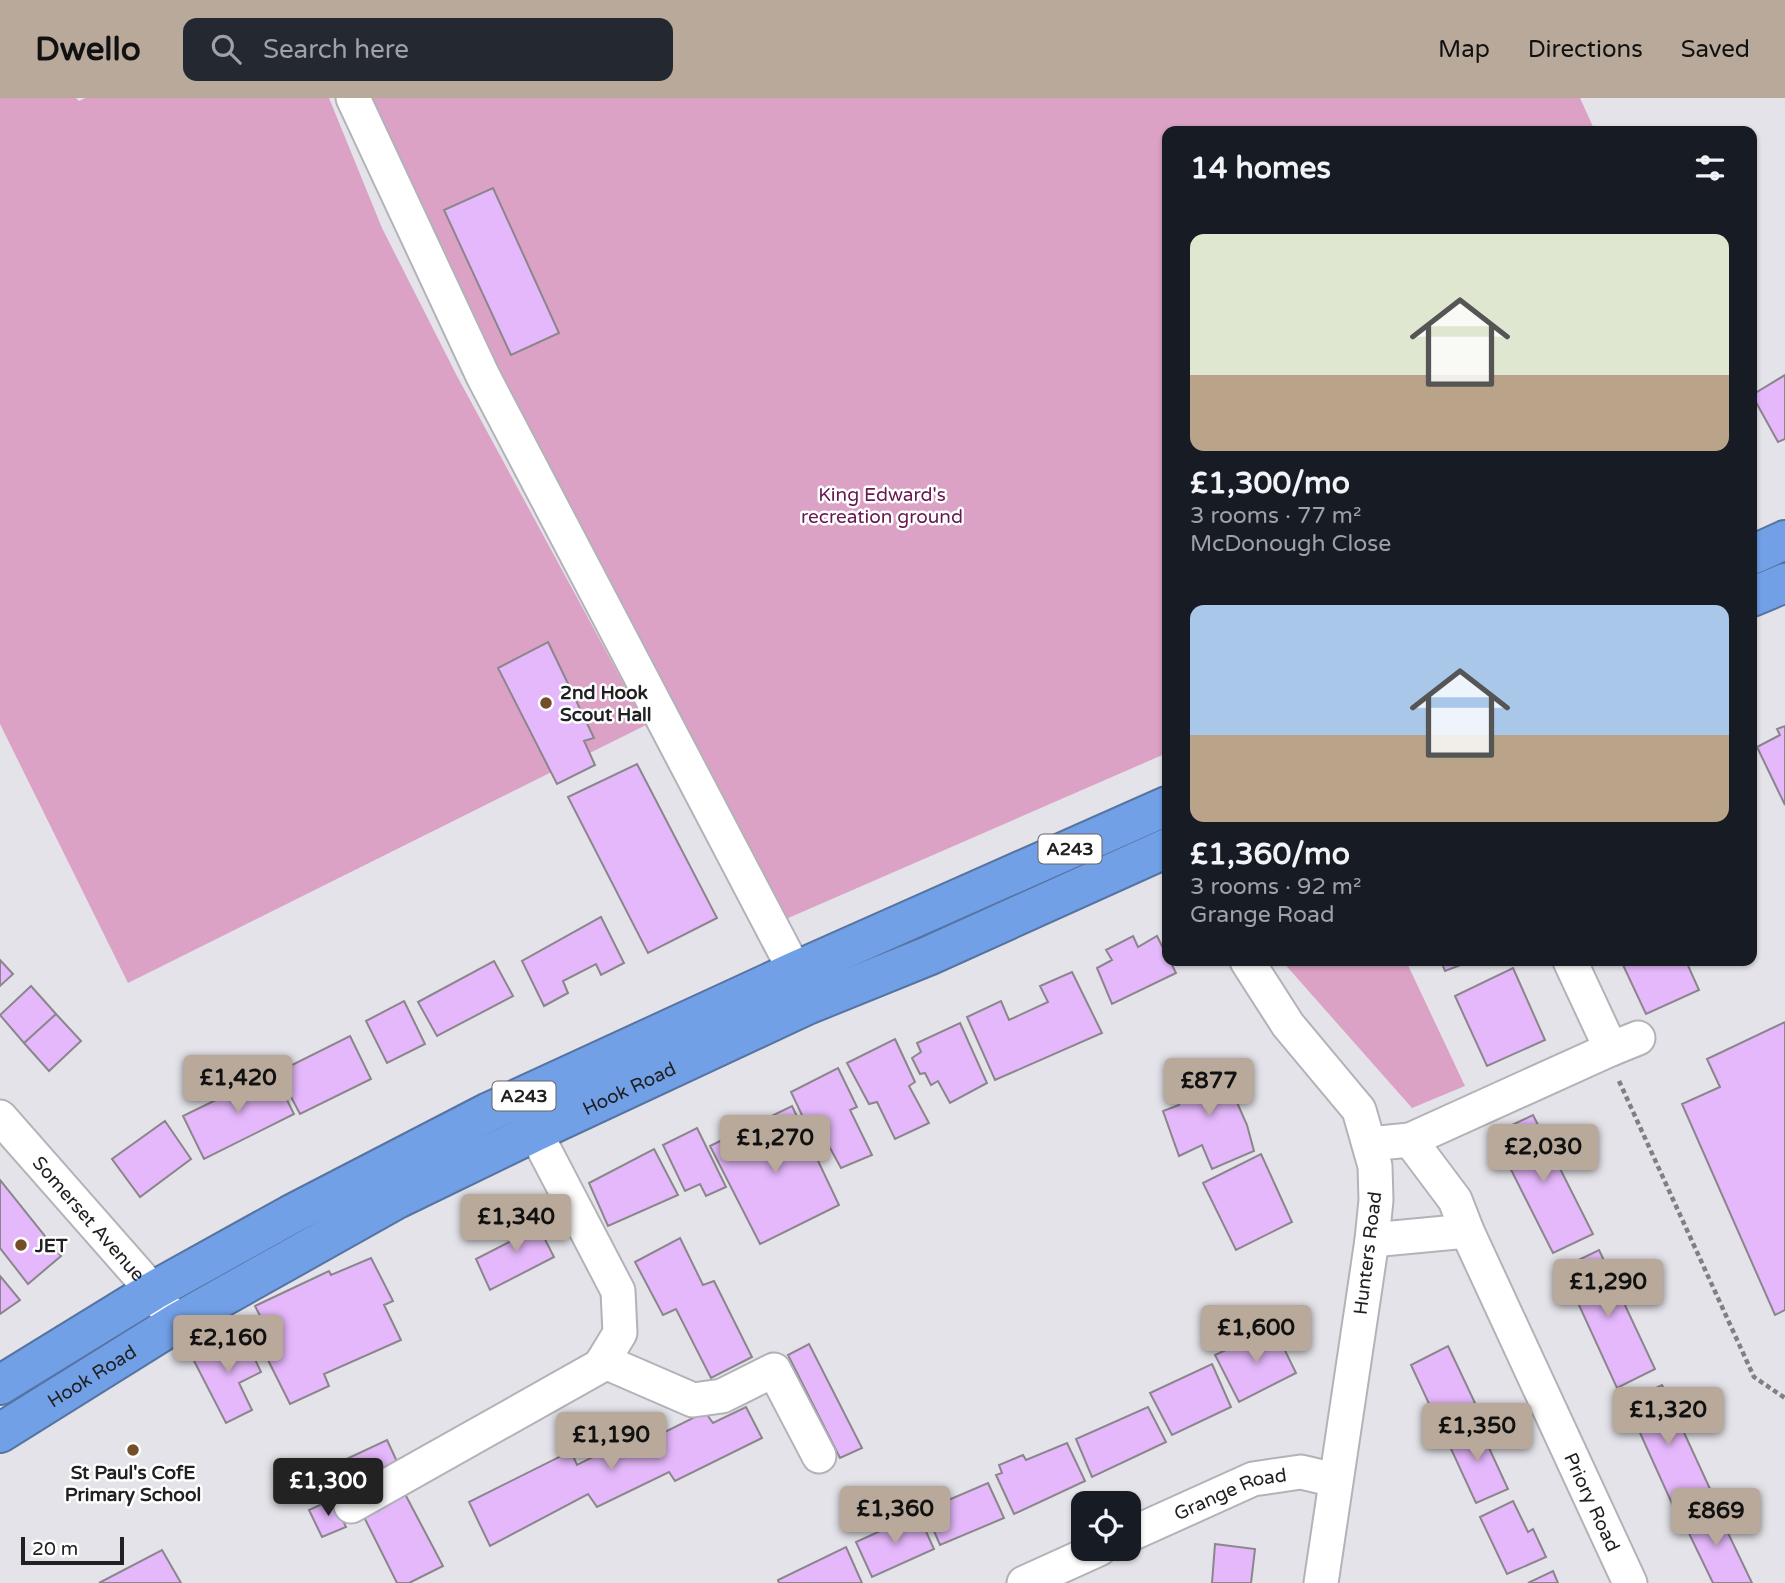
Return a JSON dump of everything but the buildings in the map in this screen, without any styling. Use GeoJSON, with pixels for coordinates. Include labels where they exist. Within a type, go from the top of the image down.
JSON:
{"type":"FeatureCollection","features":[{"type":"Feature","properties":{"kind":"highway"},"geometry":{"type":"LineString","coordinates":[[1757,553],[1785,540]]}},
{"type":"Feature","properties":{"kind":"highway"},"geometry":{"type":"LineString","coordinates":[[1757,595],[1785,583]]}},
{"type":"Feature","properties":{"kind":"highway","name":"Hook Road"},"geometry":{"type":"LineString","coordinates":[[0,1385],[153,1291],[290,1215],[489,1112],[795,971],[1162,808]]}},
{"type":"Feature","properties":{"kind":"highway","name":"Hook Road"},"geometry":{"type":"LineString","coordinates":[[0,1433],[176,1323],[397,1199],[807,1004],[928,956],[1162,850]]}},
{"type":"Feature","properties":{"kind":"street"},"geometry":{"type":"LineString","coordinates":[[353,98],[483,376],[795,971]]}},
{"type":"Feature","properties":{"kind":"street","name":"Hunters Road"},"geometry":{"type":"LineString","coordinates":[[1250,966],[1289,1025],[1359,1110],[1375,1167],[1376,1200],[1371,1240],[1321,1583]]}},
{"type":"Feature","properties":{"kind":"street"},"geometry":{"type":"LineString","coordinates":[[1368,1144],[1410,1140],[1618,1046],[1573,966]]}},
{"type":"Feature","properties":{"kind":"street","name":"Somerset Avenue"},"geometry":{"type":"LineString","coordinates":[[0,1117],[153,1291],[176,1323]]}},
{"type":"Feature","properties":{"kind":"street"},"geometry":{"type":"LineString","coordinates":[[351,1506],[600,1366],[620,1333],[618,1291],[535,1132]]}},
{"type":"Feature","properties":{"kind":"street","name":"Priory Road"},"geometry":{"type":"LineString","coordinates":[[1410,1140],[1455,1200],[1630,1583]]}},
{"type":"Feature","properties":{"kind":"street"},"geometry":{"type":"LineString","coordinates":[[1371,1240],[1467,1231]]}},
{"type":"Feature","properties":{"kind":"street"},"geometry":{"type":"LineString","coordinates":[[603,1361],[694,1400],[722,1396],[774,1370],[820,1456]]}},
{"type":"Feature","properties":{"kind":"street","name":"Grange Road"},"geometry":{"type":"LineString","coordinates":[[1141,1530],[1253,1479],[1301,1472],[1335,1480]]}},
{"type":"Feature","properties":{"kind":"street"},"geometry":{"type":"LineString","coordinates":[[1024,1583],[1073,1561]]}},
{"type":"Feature","properties":{"kind":"path"},"geometry":{"type":"LineString","coordinates":[[1618,1046],[1754,1377],[1785,1398]]}},
{"type":"Feature","properties":{"kind":"green space"},"geometry":{"type":"Polygon","coordinates":[[[0,98],[76,98],[79,101],[85,98],[329,98],[382,228],[457,376],[646,725],[128,983],[0,724],[0,98]]]}},
{"type":"Feature","properties":{"kind":"green space","name":"King Edward's recreation ground"},"geometry":{"type":"Polygon","coordinates":[[[367,98],[1580,98],[1593,126],[1162,126],[1162,755],[786,919],[498,377],[367,98]]]}},
{"type":"Feature","properties":{"kind":"green space"},"geometry":{"type":"Polygon","coordinates":[[[1286,966],[1408,966],[1465,1086],[1412,1108],[1286,966]]]}},
{"type":"Feature","properties":{"kind":"place","name":"2nd Hook Scout Hall"},"geometry":{"type":"Point","coordinates":[546,703]}},
{"type":"Feature","properties":{"kind":"place","name":"JET"},"geometry":{"type":"Point","coordinates":[21,1245]}},
{"type":"Feature","properties":{"kind":"place","name":"St Paul's CofE Primary School"},"geometry":{"type":"Point","coordinates":[133,1450]}}]}
